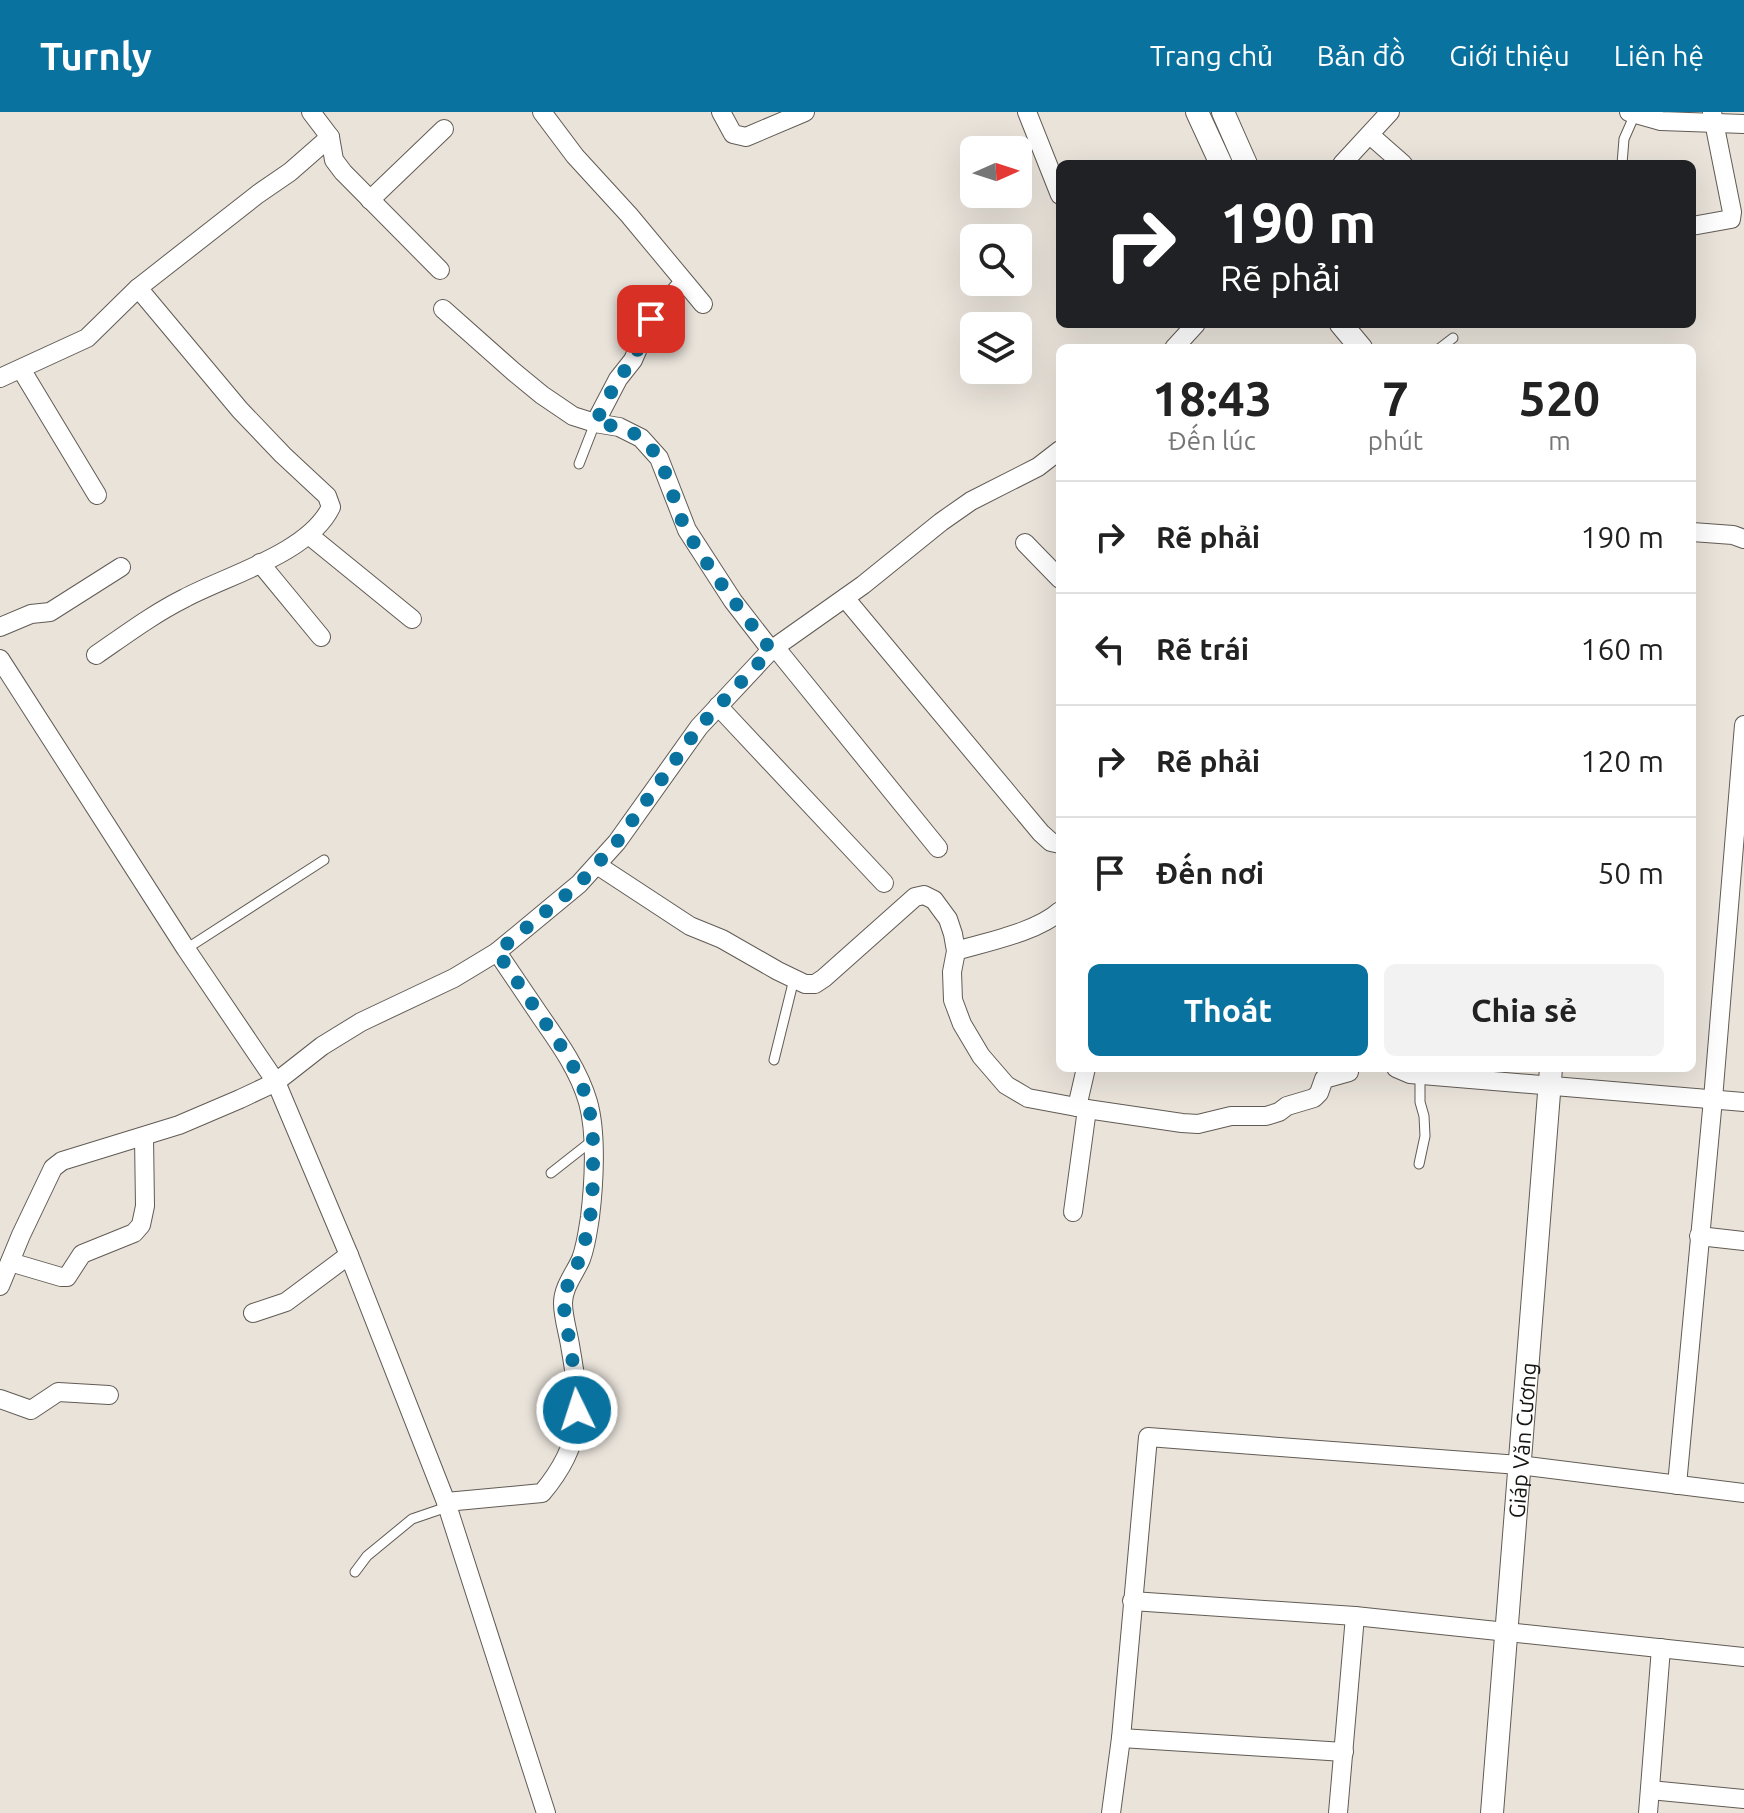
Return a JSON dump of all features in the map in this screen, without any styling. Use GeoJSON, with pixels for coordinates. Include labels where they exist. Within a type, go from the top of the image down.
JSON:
{"type":"FeatureCollection","features":[{"type":"Feature","properties":{"kind":"street"},"geometry":{"type":"LineString","coordinates":[[311,112],[330,137],[334,160],[343,172],[440,270]]}},
{"type":"Feature","properties":{"kind":"street"},"geometry":{"type":"LineString","coordinates":[[542,112],[575,156],[703,304]]}},
{"type":"Feature","properties":{"kind":"street"},"geometry":{"type":"LineString","coordinates":[[721,112],[733,134],[746,137],[805,112]]}},
{"type":"Feature","properties":{"kind":"street"},"geometry":{"type":"LineString","coordinates":[[1027,112],[1056,185]]}},
{"type":"Feature","properties":{"kind":"street"},"geometry":{"type":"LineString","coordinates":[[1197,112],[1219,160]]}},
{"type":"Feature","properties":{"kind":"street"},"geometry":{"type":"LineString","coordinates":[[1223,112],[1244,160]]}},
{"type":"Feature","properties":{"kind":"street"},"geometry":{"type":"LineString","coordinates":[[1632,113],[1661,121],[1713,118],[1744,124]]}},
{"type":"Feature","properties":{"kind":"street"},"geometry":{"type":"LineString","coordinates":[[1346,160],[1385,114]]}},
{"type":"Feature","properties":{"kind":"street"},"geometry":{"type":"LineString","coordinates":[[1696,225],[1731,219],[1713,118]]}},
{"type":"Feature","properties":{"kind":"street"},"geometry":{"type":"LineString","coordinates":[[370,200],[444,129]]}},
{"type":"Feature","properties":{"kind":"street"},"geometry":{"type":"LineString","coordinates":[[1370,135],[1398,160]]}},
{"type":"Feature","properties":{"kind":"street"},"geometry":{"type":"LineString","coordinates":[[0,378],[87,338],[138,288],[290,172],[330,137]]}},
{"type":"Feature","properties":{"kind":"street"},"geometry":{"type":"LineString","coordinates":[[595,423],[618,379],[633,360],[651,319],[684,282]]}},
{"type":"Feature","properties":{"kind":"street"},"geometry":{"type":"LineString","coordinates":[[96,655],[186,597],[310,536],[331,507],[327,496],[240,410],[138,288]]}},
{"type":"Feature","properties":{"kind":"street"},"geometry":{"type":"LineString","coordinates":[[443,309],[542,395],[573,416],[619,427],[641,438],[659,458],[687,530],[733,601],[938,848]]}},
{"type":"Feature","properties":{"kind":"street"},"geometry":{"type":"LineString","coordinates":[[1178,344],[1192,328]]}},
{"type":"Feature","properties":{"kind":"street"},"geometry":{"type":"LineString","coordinates":[[1344,328],[1358,344]]}},
{"type":"Feature","properties":{"kind":"street"},"geometry":{"type":"LineString","coordinates":[[21,369],[97,495]]}},
{"type":"Feature","properties":{"kind":"street"},"geometry":{"type":"LineString","coordinates":[[0,1286],[53,1168],[62,1161],[208,1114],[276,1082],[322,1046],[361,1022],[454,978],[497,952],[579,884],[597,865],[617,842],[699,727],[773,649],[971,501],[1038,467],[1056,453]]}},
{"type":"Feature","properties":{"kind":"street"},"geometry":{"type":"LineString","coordinates":[[1696,532],[1733,535],[1744,539]]}},
{"type":"Feature","properties":{"kind":"street"},"geometry":{"type":"LineString","coordinates":[[310,536],[412,619]]}},
{"type":"Feature","properties":{"kind":"street"},"geometry":{"type":"LineString","coordinates":[[1025,543],[1056,575]]}},
{"type":"Feature","properties":{"kind":"street"},"geometry":{"type":"LineString","coordinates":[[260,563],[321,637]]}},
{"type":"Feature","properties":{"kind":"street"},"geometry":{"type":"LineString","coordinates":[[0,627],[31,614],[50,612],[121,567]]}},
{"type":"Feature","properties":{"kind":"street"},"geometry":{"type":"LineString","coordinates":[[845,598],[1041,833],[1056,843]]}},
{"type":"Feature","properties":{"kind":"street"},"geometry":{"type":"LineString","coordinates":[[0,659],[186,949],[276,1082],[349,1255],[446,1504],[546,1813]]}},
{"type":"Feature","properties":{"kind":"street"},"geometry":{"type":"LineString","coordinates":[[718,706],[884,883]]}},
{"type":"Feature","properties":{"kind":"street"},"geometry":{"type":"LineString","coordinates":[[1677,1485],[1742,796],[1744,725]]}},
{"type":"Feature","properties":{"kind":"street"},"geometry":{"type":"LineString","coordinates":[[597,865],[690,926],[722,939],[805,984],[815,984],[915,897],[924,895],[934,900],[948,919],[953,934],[956,951],[952,972],[953,1000],[962,1024],[981,1056],[1006,1085],[1028,1098],[1198,1124],[1231,1116],[1266,1116],[1279,1112],[1287,1106],[1314,1098],[1324,1079],[1349,1072]]}},
{"type":"Feature","properties":{"kind":"street"},"geometry":{"type":"LineString","coordinates":[[956,951],[1006,937],[1050,920],[1056,915]]}},
{"type":"Feature","properties":{"kind":"street"},"geometry":{"type":"LineString","coordinates":[[446,1504],[542,1493],[569,1454],[576,1431],[577,1388],[563,1302],[569,1280],[581,1257],[590,1220],[593,1140],[589,1104],[577,1073],[561,1046],[497,952]]}},
{"type":"Feature","properties":{"kind":"street"},"geometry":{"type":"LineString","coordinates":[[1073,1212],[1086,1072]]}},
{"type":"Feature","properties":{"kind":"street"},"geometry":{"type":"LineString","coordinates":[[1405,1072],[1550,1077],[1744,1102]]}},
{"type":"Feature","properties":{"kind":"street","name":"Giáp Văn Cương"},"geometry":{"type":"LineString","coordinates":[[1492,1813],[1550,1077]]}},
{"type":"Feature","properties":{"kind":"street"},"geometry":{"type":"LineString","coordinates":[[10,1262],[67,1277],[82,1254],[134,1233],[141,1225],[145,1206],[144,1137]]}},
{"type":"Feature","properties":{"kind":"street"},"geometry":{"type":"LineString","coordinates":[[1699,1236],[1744,1241]]}},
{"type":"Feature","properties":{"kind":"street"},"geometry":{"type":"LineString","coordinates":[[253,1313],[286,1302],[349,1255]]}},
{"type":"Feature","properties":{"kind":"street"},"geometry":{"type":"LineString","coordinates":[[0,1399],[31,1410],[58,1392],[109,1395]]}},
{"type":"Feature","properties":{"kind":"street"},"geometry":{"type":"LineString","coordinates":[[1111,1813],[1121,1738],[1148,1437],[1519,1465],[1744,1493]]}},
{"type":"Feature","properties":{"kind":"street"},"geometry":{"type":"LineString","coordinates":[[1132,1601],[1355,1616],[1744,1657]]}},
{"type":"Feature","properties":{"kind":"street"},"geometry":{"type":"LineString","coordinates":[[1338,1813],[1355,1616]]}},
{"type":"Feature","properties":{"kind":"street"},"geometry":{"type":"LineString","coordinates":[[1648,1813],[1661,1648]]}},
{"type":"Feature","properties":{"kind":"street"},"geometry":{"type":"LineString","coordinates":[[1121,1738],[1344,1752]]}},
{"type":"Feature","properties":{"kind":"street"},"geometry":{"type":"LineString","coordinates":[[1650,1790],[1744,1799]]}},
{"type":"Feature","properties":{"kind":"lane"},"geometry":{"type":"LineString","coordinates":[[1622,160],[1624,139],[1632,113]]}},
{"type":"Feature","properties":{"kind":"lane"},"geometry":{"type":"LineString","coordinates":[[1445,344],[1453,338]]}},
{"type":"Feature","properties":{"kind":"lane"},"geometry":{"type":"LineString","coordinates":[[579,464],[595,423]]}},
{"type":"Feature","properties":{"kind":"lane"},"geometry":{"type":"LineString","coordinates":[[186,949],[324,860]]}},
{"type":"Feature","properties":{"kind":"lane"},"geometry":{"type":"LineString","coordinates":[[774,1060],[794,979]]}},
{"type":"Feature","properties":{"kind":"lane"},"geometry":{"type":"LineString","coordinates":[[1419,1164],[1425,1136],[1420,1074]]}},
{"type":"Feature","properties":{"kind":"lane"},"geometry":{"type":"LineString","coordinates":[[551,1173],[593,1140]]}},
{"type":"Feature","properties":{"kind":"lane"},"geometry":{"type":"LineString","coordinates":[[355,1572],[367,1556],[412,1519],[446,1504]]}},
{"type":"Feature","properties":{"kind":"route"},"geometry":{"type":"LineString","coordinates":[[577,1410],[577,1388],[563,1302],[569,1280],[581,1257],[590,1220],[593,1140],[589,1104],[577,1073],[561,1046],[497,952],[579,884],[617,842],[699,727],[771,650],[733,601],[687,530],[659,458],[641,438],[619,427],[595,423],[618,379],[633,360],[651,319]]}}]}
